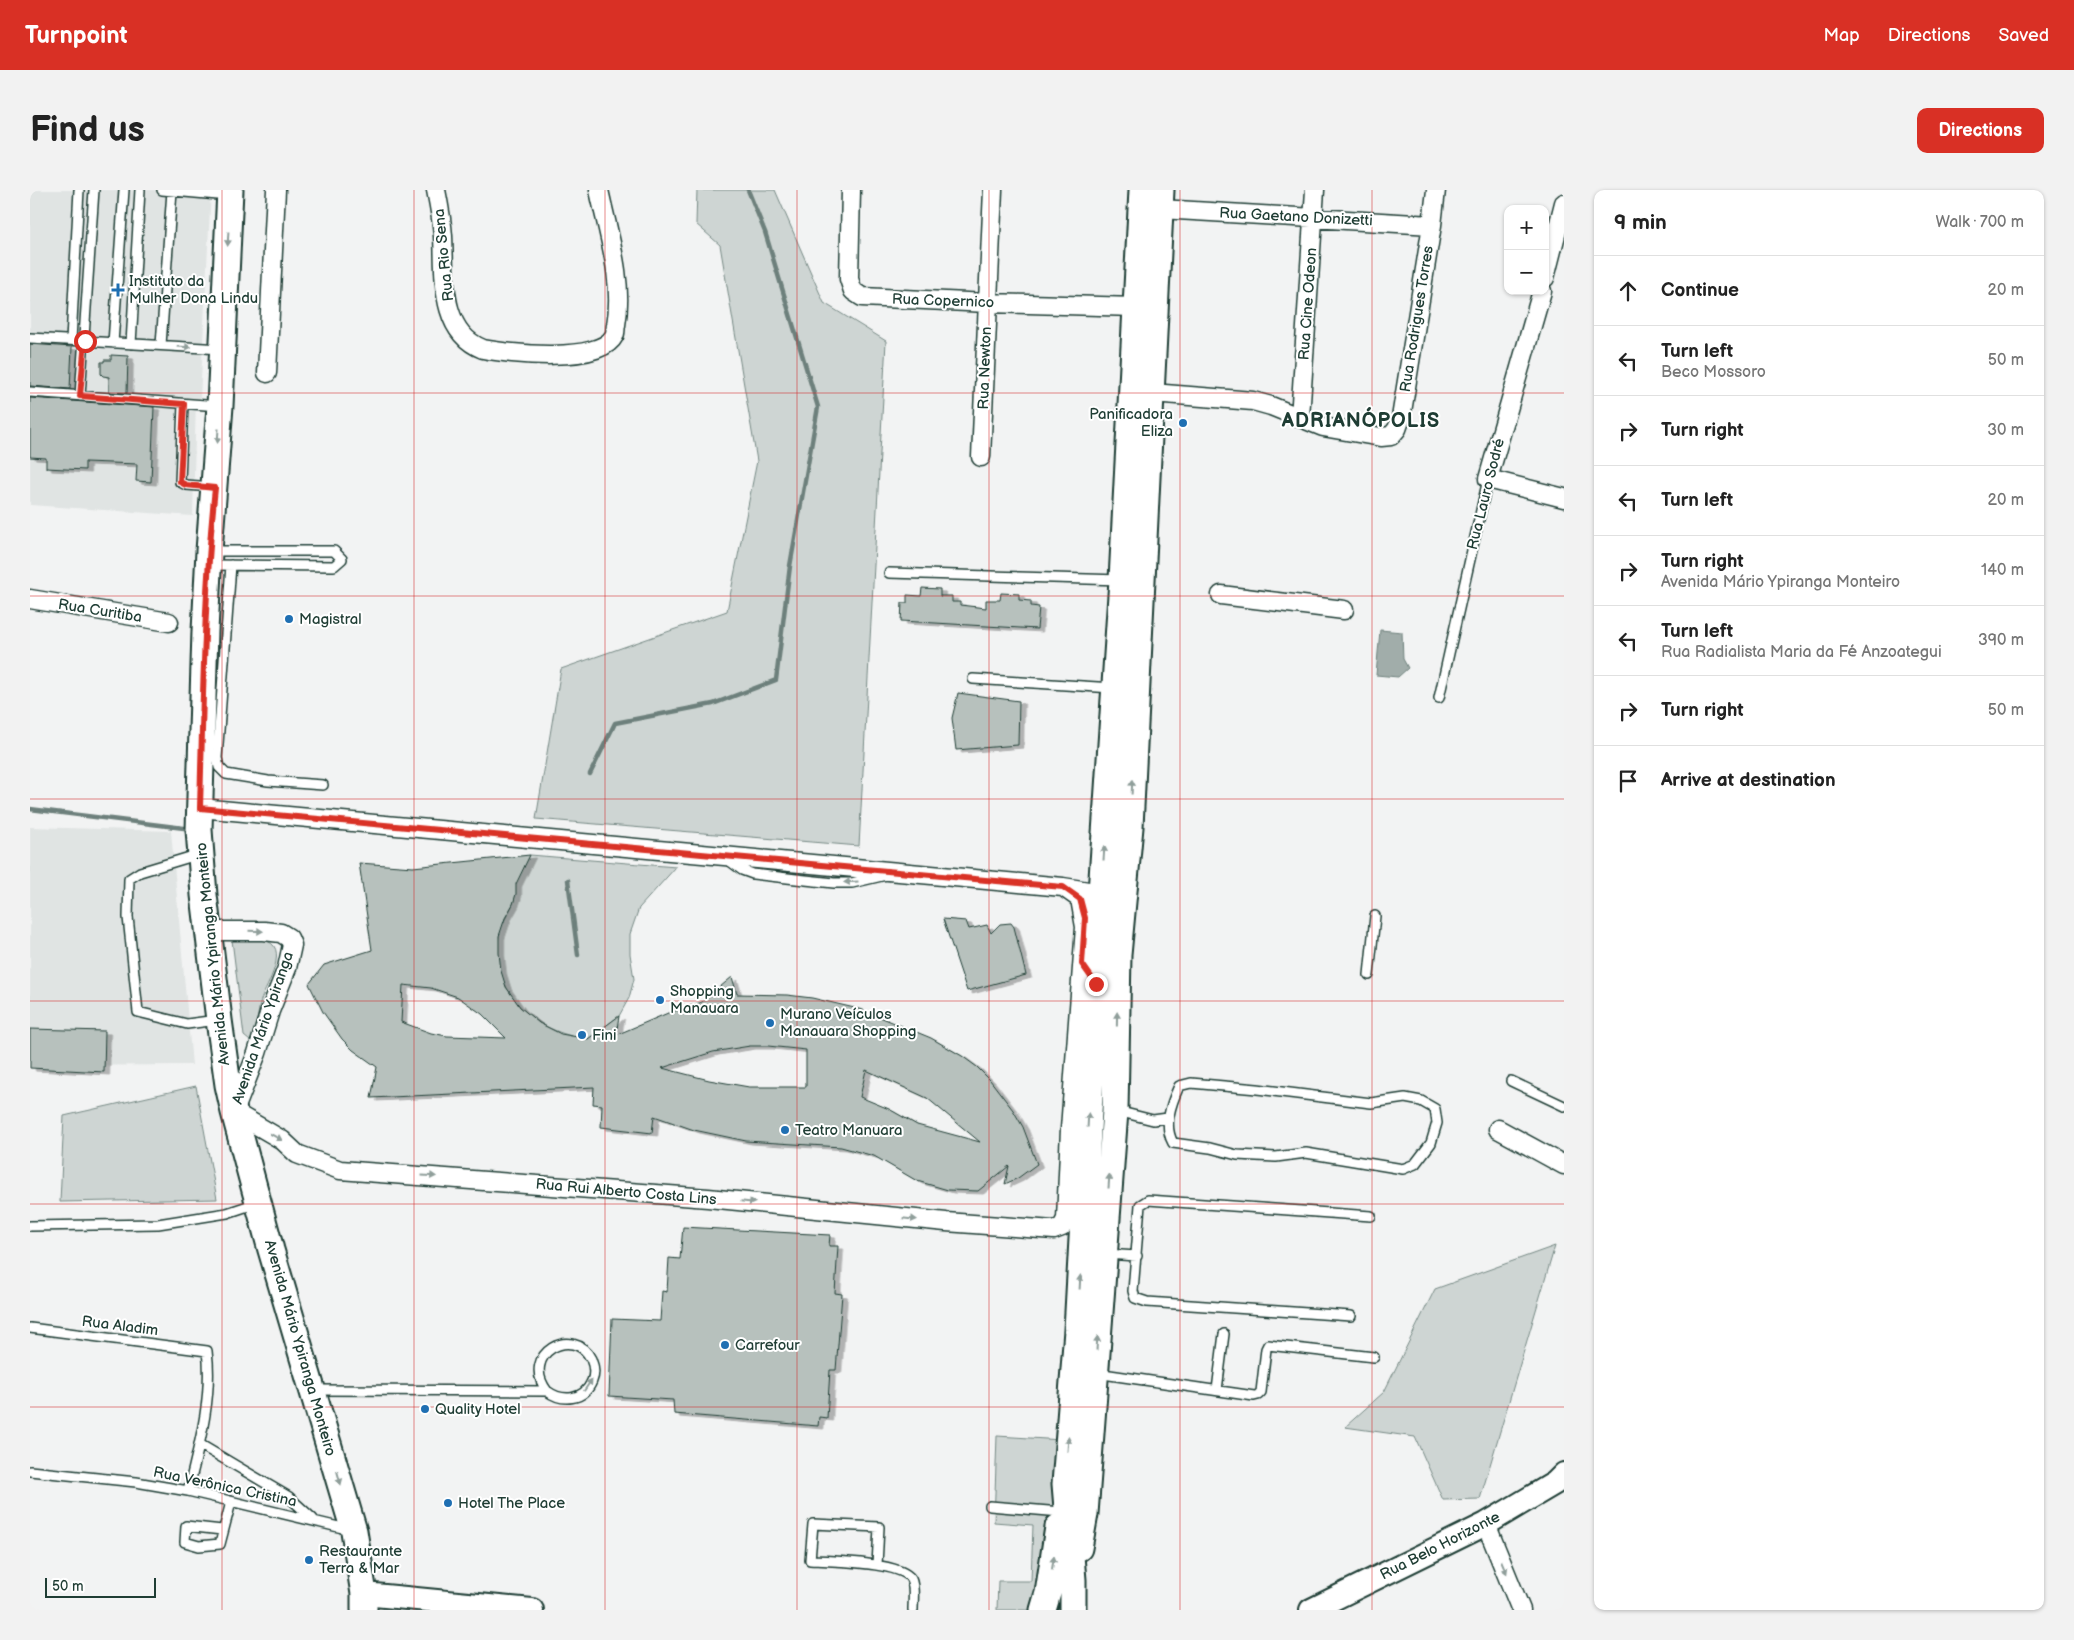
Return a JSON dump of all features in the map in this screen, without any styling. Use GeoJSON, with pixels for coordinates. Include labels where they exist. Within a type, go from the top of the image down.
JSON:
{"type":"FeatureCollection","features":[{"type":"Feature","properties":{"kind":"main road"},"geometry":{"type":"LineString","coordinates":[[1043,1610],[1048,1593],[1065,1484],[1077,1330],[1101,893],[1122,580],[1142,190]]}},
{"type":"Feature","properties":{"kind":"main road","name":"Avenida Mário Ypiranga Monteiro"},"geometry":{"type":"LineString","coordinates":[[230,193],[215,488],[215,646],[200,808],[200,854],[219,1020],[234,1112],[258,1203],[354,1531],[364,1602]]}},
{"type":"Feature","properties":{"kind":"main road"},"geometry":{"type":"LineString","coordinates":[[1073,1580],[1085,1514],[1114,1110],[1118,956],[1130,817],[1161,200]]}},
{"type":"Feature","properties":{"kind":"main road"},"geometry":{"type":"LineString","coordinates":[[1082,964],[1096,984]]}},
{"type":"Feature","properties":{"kind":"main road"},"geometry":{"type":"LineString","coordinates":[[1075,1060],[1093,1038]]}},
{"type":"Feature","properties":{"kind":"main road"},"geometry":{"type":"LineString","coordinates":[[1065,1484],[1073,1580],[1073,1610]]}},
{"type":"Feature","properties":{"kind":"street"},"geometry":{"type":"LineString","coordinates":[[267,373],[276,190]]}},
{"type":"Feature","properties":{"kind":"street","name":"Rua Rio Sena"},"geometry":{"type":"LineString","coordinates":[[436,190],[442,234],[444,288],[450,314],[461,334],[470,344],[483,349],[568,355],[597,350],[607,344],[614,336],[619,311],[618,293],[599,190]]}},
{"type":"Feature","properties":{"kind":"street","name":"Rua Copernico"},"geometry":{"type":"LineString","coordinates":[[851,190],[849,279],[850,286],[857,295],[868,298],[1136,307]]}},
{"type":"Feature","properties":{"kind":"street","name":"Rua Newton"},"geometry":{"type":"LineString","coordinates":[[981,457],[993,190]]}},
{"type":"Feature","properties":{"kind":"street","name":"Rua Cine Odeon"},"geometry":{"type":"LineString","coordinates":[[1300,418],[1315,190]]}},
{"type":"Feature","properties":{"kind":"street","name":"Rua Rodrigues Torres"},"geometry":{"type":"LineString","coordinates":[[1300,418],[1323,427],[1381,437],[1391,436],[1397,429],[1401,418],[1436,190]]}},
{"type":"Feature","properties":{"kind":"street","name":"Rua Gaetano Donizetti"},"geometry":{"type":"LineString","coordinates":[[1161,200],[1314,218],[1432,225]]}},
{"type":"Feature","properties":{"kind":"street"},"geometry":{"type":"LineString","coordinates":[[1549,262],[1564,203]]}},
{"type":"Feature","properties":{"kind":"street","name":"Rua Lauro Sodré"},"geometry":{"type":"LineString","coordinates":[[1488,479],[1541,295]]}},
{"type":"Feature","properties":{"kind":"street"},"geometry":{"type":"LineString","coordinates":[[1152,393],[1253,401],[1300,418]]}},
{"type":"Feature","properties":{"kind":"street"},"geometry":{"type":"LineString","coordinates":[[1488,479],[1564,498]]}},
{"type":"Feature","properties":{"kind":"street"},"geometry":{"type":"LineString","coordinates":[[1221,595],[1344,610]]}},
{"type":"Feature","properties":{"kind":"street","name":"Rua Curitiba"},"geometry":{"type":"LineString","coordinates":[[30,599],[169,622]]}},
{"type":"Feature","properties":{"kind":"street"},"geometry":{"type":"LineString","coordinates":[[200,808],[1063,887],[1101,893]]}},
{"type":"Feature","properties":{"kind":"street","name":"Rua Rui Alberto Costa Lins"},"geometry":{"type":"LineString","coordinates":[[234,1112],[282,1140],[297,1154],[340,1170],[708,1198],[1034,1229],[1060,1229],[1066,1222],[1085,926],[1080,899],[1063,887]]}},
{"type":"Feature","properties":{"kind":"street","name":"Avenida Mário Ypiranga"},"geometry":{"type":"LineString","coordinates":[[208,931],[264,931],[281,934],[289,938],[292,945],[287,968],[234,1112]]}},
{"type":"Feature","properties":{"kind":"street"},"geometry":{"type":"LineString","coordinates":[[1498,1129],[1564,1165]]}},
{"type":"Feature","properties":{"kind":"street","name":"Rua Belo Horizonte"},"geometry":{"type":"LineString","coordinates":[[1311,1610],[1486,1524],[1555,1483],[1564,1474]]}},
{"type":"Feature","properties":{"kind":"street"},"geometry":{"type":"LineString","coordinates":[[1486,1524],[1521,1610]]}},
{"type":"Feature","properties":{"kind":"street"},"geometry":{"type":"LineString","coordinates":[[364,1602],[532,1610]]}},
{"type":"Feature","properties":{"kind":"lane"},"geometry":{"type":"LineString","coordinates":[[71,340],[79,190]]}},
{"type":"Feature","properties":{"kind":"lane"},"geometry":{"type":"LineString","coordinates":[[80,396],[94,190]]}},
{"type":"Feature","properties":{"kind":"lane"},"geometry":{"type":"LineString","coordinates":[[113,343],[124,190]]}},
{"type":"Feature","properties":{"kind":"lane"},"geometry":{"type":"LineString","coordinates":[[130,344],[140,190]]}},
{"type":"Feature","properties":{"kind":"lane"},"geometry":{"type":"LineString","coordinates":[[162,190],[230,193]]}},
{"type":"Feature","properties":{"kind":"lane"},"geometry":{"type":"LineString","coordinates":[[161,345],[172,191]]}},
{"type":"Feature","properties":{"kind":"lane"},"geometry":{"type":"LineString","coordinates":[[30,338],[223,349]]}},
{"type":"Feature","properties":{"kind":"lane"},"geometry":{"type":"LineString","coordinates":[[30,392],[220,406]]}},
{"type":"Feature","properties":{"kind":"lane"},"geometry":{"type":"LineString","coordinates":[[184,404],[180,482],[186,485],[215,488]]}},
{"type":"Feature","properties":{"kind":"lane","name":"Rua Lauro Sodré"},"geometry":{"type":"LineString","coordinates":[[1439,698],[1488,479]]}},
{"type":"Feature","properties":{"kind":"lane"},"geometry":{"type":"LineString","coordinates":[[334,550],[342,559],[334,566],[216,560],[334,550]]}},
{"type":"Feature","properties":{"kind":"lane"},"geometry":{"type":"LineString","coordinates":[[889,574],[1122,580]]}},
{"type":"Feature","properties":{"kind":"lane"},"geometry":{"type":"LineString","coordinates":[[215,646],[216,758],[219,767],[226,774],[268,781],[323,785]]}},
{"type":"Feature","properties":{"kind":"lane"},"geometry":{"type":"LineString","coordinates":[[973,679],[1114,689]]}},
{"type":"Feature","properties":{"kind":"lane"},"geometry":{"type":"LineString","coordinates":[[200,854],[140,872],[129,879],[128,917],[138,1012],[187,1024],[219,1020]]}},
{"type":"Feature","properties":{"kind":"lane"},"geometry":{"type":"LineString","coordinates":[[1369,975],[1375,916]]}},
{"type":"Feature","properties":{"kind":"lane"},"geometry":{"type":"LineString","coordinates":[[1511,1081],[1564,1106]]}},
{"type":"Feature","properties":{"kind":"lane"},"geometry":{"type":"LineString","coordinates":[[1191,1083],[1371,1103],[1405,1098],[1422,1101],[1435,1109],[1437,1123],[1431,1143],[1415,1164],[1403,1169],[1306,1153],[1276,1157],[1237,1155],[1210,1148],[1184,1146],[1173,1143],[1169,1136],[1168,1118],[1173,1098],[1179,1086],[1191,1083]]}},
{"type":"Feature","properties":{"kind":"lane"},"geometry":{"type":"LineString","coordinates":[[1114,1110],[1153,1120],[1168,1118]]}},
{"type":"Feature","properties":{"kind":"lane"},"geometry":{"type":"LineString","coordinates":[[1351,1316],[1147,1302],[1135,1298],[1133,1291],[1140,1205],[1148,1200],[1371,1216]]}},
{"type":"Feature","properties":{"kind":"lane"},"geometry":{"type":"LineString","coordinates":[[30,1226],[158,1224],[227,1213],[258,1203]]}},
{"type":"Feature","properties":{"kind":"lane"},"geometry":{"type":"LineString","coordinates":[[1104,1254],[1137,1256]]}},
{"type":"Feature","properties":{"kind":"lane","name":"Rua Aladim"},"geometry":{"type":"LineString","coordinates":[[30,1328],[207,1351],[210,1371],[199,1444]]}},
{"type":"Feature","properties":{"kind":"lane"},"geometry":{"type":"LineString","coordinates":[[1217,1390],[1224,1334]]}},
{"type":"Feature","properties":{"kind":"lane"},"geometry":{"type":"LineString","coordinates":[[313,1390],[547,1391],[554,1396],[570,1398],[585,1392],[593,1378],[594,1369],[588,1354],[575,1344],[566,1343],[558,1344],[544,1353],[538,1369],[539,1377],[547,1391]]}},
{"type":"Feature","properties":{"kind":"lane"},"geometry":{"type":"LineString","coordinates":[[1095,1373],[1258,1395],[1261,1392],[1266,1349],[1272,1344],[1374,1357]]}},
{"type":"Feature","properties":{"kind":"lane"},"geometry":{"type":"LineString","coordinates":[[188,1490],[199,1444],[289,1497],[315,1521]]}},
{"type":"Feature","properties":{"kind":"lane","name":"Rua Verônica Cristina"},"geometry":{"type":"LineString","coordinates":[[30,1471],[136,1482],[188,1490],[354,1531]]}},
{"type":"Feature","properties":{"kind":"lane"},"geometry":{"type":"LineString","coordinates":[[222,1530],[231,1502]]}},
{"type":"Feature","properties":{"kind":"lane"},"geometry":{"type":"LineString","coordinates":[[990,1506],[1061,1512]]}},
{"type":"Feature","properties":{"kind":"lane"},"geometry":{"type":"LineString","coordinates":[[877,1565],[879,1527],[813,1524],[810,1560],[877,1565],[907,1575],[912,1580],[912,1610]]}},
{"type":"Feature","properties":{"kind":"shaded area","name":"Instituto da Mulher Dona Lindu"},"geometry":{"type":"Polygon","coordinates":[[[30,190],[211,190],[200,399],[196,399],[193,516],[30,505],[30,190]]]}},
{"type":"Feature","properties":{"kind":"shaded area"},"geometry":{"type":"Polygon","coordinates":[[[697,190],[775,190],[824,303],[886,341],[859,846],[536,819],[561,669],[727,611],[757,461],[720,245],[696,224],[697,190]]]}},
{"type":"Feature","properties":{"kind":"shaded area"},"geometry":{"type":"Polygon","coordinates":[[[1380,630],[1402,632],[1403,659],[1408,668],[1398,677],[1376,675],[1380,630]]]}},
{"type":"Feature","properties":{"kind":"shaded area"},"geometry":{"type":"Polygon","coordinates":[[[30,827],[171,831],[192,1065],[30,1066],[30,827]]]}},
{"type":"Feature","properties":{"kind":"shaded area"},"geometry":{"type":"Polygon","coordinates":[[[530,855],[676,867],[639,908],[630,934],[630,954],[634,979],[629,998],[619,1016],[588,1039],[550,1028],[534,1019],[520,1007],[509,992],[502,975],[498,957],[499,936],[514,901],[516,882],[530,855]]]}},
{"type":"Feature","properties":{"kind":"shaded area"},"geometry":{"type":"Polygon","coordinates":[[[232,940],[263,940],[271,943],[276,950],[275,967],[261,1000],[255,1032],[250,1041],[244,1036],[232,940]]]}},
{"type":"Feature","properties":{"kind":"shaded area"},"geometry":{"type":"Polygon","coordinates":[[[196,1086],[217,1199],[60,1202],[64,1116],[196,1086]]]}},
{"type":"Feature","properties":{"kind":"shaded area"},"geometry":{"type":"Polygon","coordinates":[[[1555,1246],[1480,1499],[1443,1500],[1415,1437],[1345,1427],[1384,1392],[1435,1289],[1555,1246]]]}},
{"type":"Feature","properties":{"kind":"shaded area"},"geometry":{"type":"Polygon","coordinates":[[[997,1436],[1062,1440],[1043,1603],[1040,1610],[997,1610],[998,1581],[1031,1581],[1033,1525],[994,1522],[997,1436]]]}},
{"type":"Feature","properties":{"kind":"building"},"geometry":{"type":"Polygon","coordinates":[[[30,344],[72,347],[70,389],[30,386],[30,344]]]}},
{"type":"Feature","properties":{"kind":"building"},"geometry":{"type":"Polygon","coordinates":[[[111,355],[128,356],[127,393],[109,392],[109,377],[101,374],[101,362],[111,360],[111,355]]]}},
{"type":"Feature","properties":{"kind":"building"},"geometry":{"type":"Polygon","coordinates":[[[30,398],[154,407],[151,482],[136,481],[137,464],[85,462],[85,470],[46,468],[46,458],[30,457],[30,398]]]}},
{"type":"Feature","properties":{"kind":"building"},"geometry":{"type":"Polygon","coordinates":[[[922,588],[940,589],[940,596],[952,596],[952,602],[960,602],[960,605],[986,608],[986,600],[1000,600],[1001,593],[1019,594],[1019,600],[1031,601],[1031,606],[1039,607],[1037,629],[901,621],[902,603],[907,603],[907,595],[921,596],[922,588]]]}},
{"type":"Feature","properties":{"kind":"building"},"geometry":{"type":"Polygon","coordinates":[[[958,693],[1019,701],[1018,745],[956,750],[952,718],[958,693]]]}},
{"type":"Feature","properties":{"kind":"building","name":"Murano Veículos Manauara Shopping"},"geometry":{"type":"Polygon","coordinates":[[[530,855],[516,884],[513,904],[505,918],[499,936],[501,971],[506,987],[520,1007],[539,1023],[561,1034],[588,1039],[619,1016],[616,1035],[668,1013],[702,1002],[732,977],[737,994],[787,995],[812,998],[863,1010],[931,1038],[977,1067],[990,1080],[1013,1110],[1023,1127],[1037,1164],[1018,1178],[1005,1184],[1009,1166],[978,1191],[948,1190],[917,1181],[874,1156],[841,1147],[746,1141],[694,1130],[654,1116],[652,1133],[601,1127],[602,1105],[593,1104],[594,1087],[371,1098],[377,1067],[353,1050],[342,1039],[323,1012],[309,984],[324,965],[372,950],[359,863],[413,867],[530,855]],[[403,985],[401,1022],[431,1033],[447,1036],[506,1038],[482,1014],[458,997],[431,988],[403,985]],[[750,1046],[713,1052],[662,1068],[709,1080],[749,1087],[806,1087],[806,1050],[750,1046]],[[866,1070],[860,1097],[889,1109],[917,1125],[980,1142],[927,1098],[866,1070]]]}},
{"type":"Feature","properties":{"kind":"building"},"geometry":{"type":"Polygon","coordinates":[[[943,919],[966,921],[969,929],[987,925],[991,933],[1000,924],[1011,923],[1014,927],[1026,975],[967,991],[943,919]]]}},
{"type":"Feature","properties":{"kind":"building"},"geometry":{"type":"Polygon","coordinates":[[[30,1029],[105,1031],[104,1072],[30,1068],[30,1029]]]}},
{"type":"Feature","properties":{"kind":"building","name":"Carrefour"},"geometry":{"type":"Polygon","coordinates":[[[683,1227],[830,1235],[829,1246],[838,1246],[835,1293],[842,1294],[836,1370],[830,1370],[827,1418],[819,1417],[818,1426],[674,1414],[673,1400],[609,1396],[612,1319],[660,1321],[662,1291],[667,1292],[669,1258],[680,1259],[683,1227]]]}},
{"type":"Feature","properties":{"kind":"waterway"},"geometry":{"type":"LineString","coordinates":[[590,774],[615,723],[713,704],[776,680],[790,566],[818,407],[765,232],[748,190]]}},
{"type":"Feature","properties":{"kind":"waterway"},"geometry":{"type":"LineString","coordinates":[[30,809],[192,829]]}},
{"type":"Feature","properties":{"kind":"waterway"},"geometry":{"type":"LineString","coordinates":[[568,880],[578,955]]}},
{"type":"Feature","properties":{"kind":"place","name":"Instituto da Mulher Dona Lindu"},"geometry":{"type":"Point","coordinates":[118,290]}},
{"type":"Feature","properties":{"kind":"place","name":"Panificadora Eliza"},"geometry":{"type":"Point","coordinates":[1183,423]}},
{"type":"Feature","properties":{"kind":"place","name":"Magistral"},"geometry":{"type":"Point","coordinates":[289,619]}},
{"type":"Feature","properties":{"kind":"place","name":"Shopping Manauara"},"geometry":{"type":"Point","coordinates":[660,1000]}},
{"type":"Feature","properties":{"kind":"place","name":"Murano Veículos Manauara Shopping"},"geometry":{"type":"Point","coordinates":[770,1023]}},
{"type":"Feature","properties":{"kind":"place","name":"Fini"},"geometry":{"type":"Point","coordinates":[582,1035]}},
{"type":"Feature","properties":{"kind":"place","name":"Teatro Manuara"},"geometry":{"type":"Point","coordinates":[785,1130]}},
{"type":"Feature","properties":{"kind":"place","name":"Carrefour"},"geometry":{"type":"Point","coordinates":[725,1345]}},
{"type":"Feature","properties":{"kind":"place","name":"Quality Hotel"},"geometry":{"type":"Point","coordinates":[425,1409]}},
{"type":"Feature","properties":{"kind":"place","name":"Hotel The Place"},"geometry":{"type":"Point","coordinates":[448,1503]}},
{"type":"Feature","properties":{"kind":"place","name":"Restaurante Terra & Mar"},"geometry":{"type":"Point","coordinates":[309,1560]}},
{"type":"Feature","properties":{"kind":"district","name":"ADRIANÓPOLIS"},"geometry":{"type":"Point","coordinates":[1361,421]}},
{"type":"Feature","properties":{"kind":"route"},"geometry":{"type":"LineString","coordinates":[[85,341],[80,396],[184,404],[180,482],[186,485],[215,488],[209,551],[205,631],[200,808],[1063,887],[1080,899],[1085,918],[1082,964],[1096,984]]}}]}
